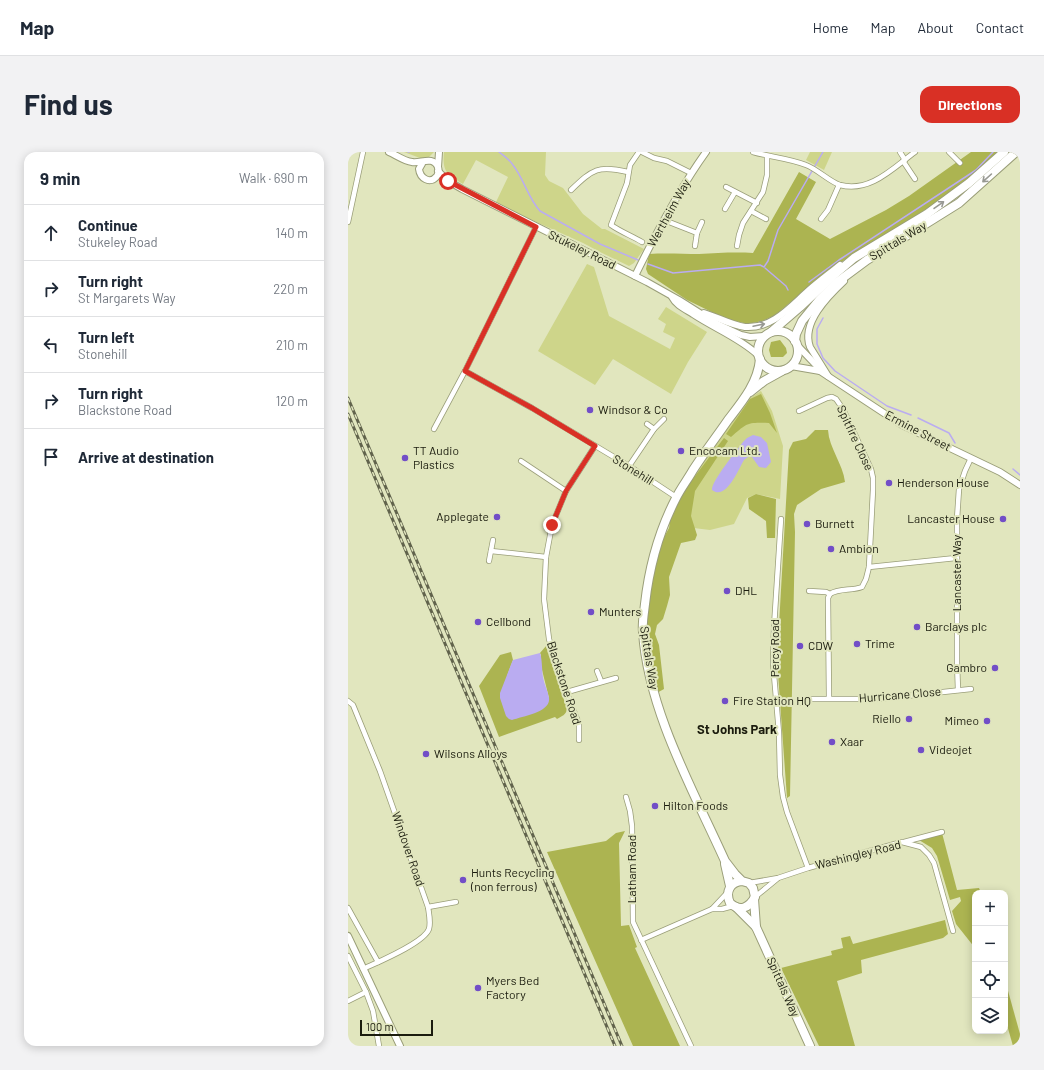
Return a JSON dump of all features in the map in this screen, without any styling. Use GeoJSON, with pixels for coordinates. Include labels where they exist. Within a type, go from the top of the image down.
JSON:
{"type":"FeatureCollection","features":[{"type":"Feature","properties":{"kind":"highway","name":"Spittals Way"},"geometry":{"type":"LineString","coordinates":[[768,334],[800,307],[834,274],[854,258],[927,214],[969,183],[1004,152]]}},
{"type":"Feature","properties":{"kind":"highway","name":"Spittals Way"},"geometry":{"type":"LineString","coordinates":[[796,343],[796,334],[802,321],[820,299],[841,278],[867,260],[959,203],[1016,152]]}},
{"type":"Feature","properties":{"kind":"highway"},"geometry":{"type":"LineString","coordinates":[[782,331],[792,337],[796,343],[797,357],[791,366],[783,370],[776,371],[769,369],[764,365],[759,357],[758,348],[760,342],[768,334],[782,331]]}},
{"type":"Feature","properties":{"kind":"highway","name":"Spittals Way"},"geometry":{"type":"LineString","coordinates":[[725,861],[675,752],[653,689],[644,636],[644,613],[647,588],[657,542],[676,497],[695,467],[746,395],[758,371],[759,357]]}},
{"type":"Feature","properties":{"kind":"highway","name":"Spittals Way"},"geometry":{"type":"LineString","coordinates":[[746,395],[764,381],[783,370]]}},
{"type":"Feature","properties":{"kind":"highway"},"geometry":{"type":"LineString","coordinates":[[725,861],[733,872],[753,888],[755,898],[751,905],[743,908],[734,907],[728,898],[725,861]]}},
{"type":"Feature","properties":{"kind":"highway"},"geometry":{"type":"LineString","coordinates":[[728,890],[733,883],[745,882]]}},
{"type":"Feature","properties":{"kind":"highway","name":"Spittals Way"},"geometry":{"type":"LineString","coordinates":[[755,898],[756,927],[810,1046]]}},
{"type":"Feature","properties":{"kind":"highway","name":"Spittals Way"},"geometry":{"type":"LineString","coordinates":[[734,907],[756,927]]}},
{"type":"Feature","properties":{"kind":"main road"},"geometry":{"type":"LineString","coordinates":[[389,152],[412,162],[423,162],[430,160],[438,152]]}},
{"type":"Feature","properties":{"kind":"main road"},"geometry":{"type":"LineString","coordinates":[[412,162],[420,175],[425,179],[430,180],[434,178],[438,169],[438,152]]}},
{"type":"Feature","properties":{"kind":"main road","name":"Wertheim Way"},"geometry":{"type":"LineString","coordinates":[[634,276],[691,173],[706,152]]}},
{"type":"Feature","properties":{"kind":"main road"},"geometry":{"type":"LineString","coordinates":[[430,160],[435,163],[438,169]]}},
{"type":"Feature","properties":{"kind":"main road"},"geometry":{"type":"LineString","coordinates":[[419,172],[420,166],[423,162]]}},
{"type":"Feature","properties":{"kind":"main road","name":"Stukeley Road"},"geometry":{"type":"LineString","coordinates":[[438,169],[448,181]]}},
{"type":"Feature","properties":{"kind":"main road","name":"Stukeley Road"},"geometry":{"type":"LineString","coordinates":[[434,178],[448,181],[634,276],[680,300],[717,324],[741,335],[750,337],[768,334]]}},
{"type":"Feature","properties":{"kind":"main road"},"geometry":{"type":"LineString","coordinates":[[691,308],[745,327],[767,323],[781,315],[840,265],[854,258]]}},
{"type":"Feature","properties":{"kind":"main road"},"geometry":{"type":"LineString","coordinates":[[828,376],[808,342],[809,325],[822,305],[840,285],[867,260]]}},
{"type":"Feature","properties":{"kind":"main road","name":"Stukeley Road"},"geometry":{"type":"LineString","coordinates":[[672,297],[679,306],[713,327],[749,346],[759,357]]}},
{"type":"Feature","properties":{"kind":"main road","name":"Ermine Street"},"geometry":{"type":"LineString","coordinates":[[796,343],[820,371]]}},
{"type":"Feature","properties":{"kind":"main road","name":"Ermine Street"},"geometry":{"type":"LineString","coordinates":[[791,366],[820,371],[902,425],[1000,472],[1020,485]]}},
{"type":"Feature","properties":{"kind":"main road"},"geometry":{"type":"LineString","coordinates":[[348,936],[400,1046]]}},
{"type":"Feature","properties":{"kind":"street"},"geometry":{"type":"LineString","coordinates":[[348,222],[363,152]]}},
{"type":"Feature","properties":{"kind":"street"},"geometry":{"type":"LineString","coordinates":[[639,152],[630,165],[627,182],[611,225],[642,242]]}},
{"type":"Feature","properties":{"kind":"street"},"geometry":{"type":"LineString","coordinates":[[642,152],[654,158],[667,161],[691,173]]}},
{"type":"Feature","properties":{"kind":"street"},"geometry":{"type":"LineString","coordinates":[[752,152],[768,157],[788,159],[808,166],[839,185],[855,186],[867,185],[876,181],[915,152]]}},
{"type":"Feature","properties":{"kind":"street"},"geometry":{"type":"LineString","coordinates":[[900,152],[915,179]]}},
{"type":"Feature","properties":{"kind":"street"},"geometry":{"type":"LineString","coordinates":[[949,152],[958,160]]}},
{"type":"Feature","properties":{"kind":"street"},"geometry":{"type":"LineString","coordinates":[[737,246],[743,223],[763,192],[767,175],[768,157]]}},
{"type":"Feature","properties":{"kind":"street"},"geometry":{"type":"LineString","coordinates":[[571,190],[586,176],[598,169],[615,169],[628,172]]}},
{"type":"Feature","properties":{"kind":"street"},"geometry":{"type":"LineString","coordinates":[[821,219],[830,211],[839,185]]}},
{"type":"Feature","properties":{"kind":"street"},"geometry":{"type":"LineString","coordinates":[[726,187],[756,203]]}},
{"type":"Feature","properties":{"kind":"street"},"geometry":{"type":"LineString","coordinates":[[725,209],[735,192]]}},
{"type":"Feature","properties":{"kind":"street"},"geometry":{"type":"LineString","coordinates":[[751,211],[766,218]]}},
{"type":"Feature","properties":{"kind":"street"},"geometry":{"type":"LineString","coordinates":[[664,220],[697,233]]}},
{"type":"Feature","properties":{"kind":"street"},"geometry":{"type":"LineString","coordinates":[[695,246],[697,233],[702,222]]}},
{"type":"Feature","properties":{"kind":"street"},"geometry":{"type":"LineString","coordinates":[[434,429],[465,371],[536,227]]}},
{"type":"Feature","properties":{"kind":"street","name":"Stonehill"},"geometry":{"type":"LineString","coordinates":[[465,371],[532,408],[629,466],[676,497]]}},
{"type":"Feature","properties":{"kind":"street","name":"Spitfire Close"},"geometry":{"type":"LineString","coordinates":[[799,411],[827,398],[836,399],[843,409],[870,466],[873,478],[869,567],[862,587],[855,590],[834,591],[830,594],[826,592],[809,591]]}},
{"type":"Feature","properties":{"kind":"street"},"geometry":{"type":"LineString","coordinates":[[629,466],[654,429],[664,419]]}},
{"type":"Feature","properties":{"kind":"street"},"geometry":{"type":"LineString","coordinates":[[647,424],[654,429]]}},
{"type":"Feature","properties":{"kind":"street","name":"Blackstone Road"},"geometry":{"type":"LineString","coordinates":[[579,740],[579,724],[560,676],[549,639],[544,600],[546,557],[552,525],[566,491],[595,446]]}},
{"type":"Feature","properties":{"kind":"street","name":"Lancaster Way"},"geometry":{"type":"LineString","coordinates":[[958,690],[956,558],[959,489],[971,458]]}},
{"type":"Feature","properties":{"kind":"street"},"geometry":{"type":"LineString","coordinates":[[521,461],[566,491]]}},
{"type":"Feature","properties":{"kind":"street","name":"Percy Road"},"geometry":{"type":"LineString","coordinates":[[781,519],[773,663],[779,733],[780,775],[787,812],[808,868]]}},
{"type":"Feature","properties":{"kind":"street"},"geometry":{"type":"LineString","coordinates":[[489,561],[493,540]]}},
{"type":"Feature","properties":{"kind":"street"},"geometry":{"type":"LineString","coordinates":[[491,551],[546,557]]}},
{"type":"Feature","properties":{"kind":"street"},"geometry":{"type":"LineString","coordinates":[[869,567],[956,558]]}},
{"type":"Feature","properties":{"kind":"street"},"geometry":{"type":"LineString","coordinates":[[829,698],[828,598],[830,594]]}},
{"type":"Feature","properties":{"kind":"street"},"geometry":{"type":"LineString","coordinates":[[598,671],[600,681]]}},
{"type":"Feature","properties":{"kind":"street"},"geometry":{"type":"LineString","coordinates":[[567,692],[600,681],[616,678]]}},
{"type":"Feature","properties":{"kind":"street","name":"Hurricane Close"},"geometry":{"type":"LineString","coordinates":[[799,702],[812,699],[829,698],[878,699],[971,689]]}},
{"type":"Feature","properties":{"kind":"street","name":"Windover Road"},"geometry":{"type":"LineString","coordinates":[[348,701],[353,705],[380,771],[428,907],[430,919],[429,929],[424,936],[402,950],[364,969]]}},
{"type":"Feature","properties":{"kind":"street","name":"Latham Road"},"geometry":{"type":"LineString","coordinates":[[626,797],[632,826],[633,922],[691,1046]]}},
{"type":"Feature","properties":{"kind":"street"},"geometry":{"type":"LineString","coordinates":[[902,842],[942,832]]}},
{"type":"Feature","properties":{"kind":"street","name":"Washingley Road"},"geometry":{"type":"LineString","coordinates":[[745,882],[778,878],[808,868],[902,842],[921,847],[934,863],[953,930]]}},
{"type":"Feature","properties":{"kind":"street","name":"Washingley Road"},"geometry":{"type":"LineString","coordinates":[[755,898],[778,878]]}},
{"type":"Feature","properties":{"kind":"street"},"geometry":{"type":"LineString","coordinates":[[712,909],[728,890]]}},
{"type":"Feature","properties":{"kind":"street"},"geometry":{"type":"LineString","coordinates":[[428,907],[456,902]]}},
{"type":"Feature","properties":{"kind":"street"},"geometry":{"type":"LineString","coordinates":[[641,940],[712,909],[734,907]]}},
{"type":"Feature","properties":{"kind":"street"},"geometry":{"type":"LineString","coordinates":[[348,908],[378,962]]}},
{"type":"Feature","properties":{"kind":"street"},"geometry":{"type":"LineString","coordinates":[[348,956],[366,992],[373,1011],[379,1046]]}},
{"type":"Feature","properties":{"kind":"street"},"geometry":{"type":"LineString","coordinates":[[348,1001],[366,992]]}},
{"type":"Feature","properties":{"kind":"green space"},"geometry":{"type":"Polygon","coordinates":[[[404,152],[434,152],[428,158],[420,158],[404,152]]]}},
{"type":"Feature","properties":{"kind":"green space"},"geometry":{"type":"Polygon","coordinates":[[[444,152],[546,152],[545,175],[549,181],[563,188],[583,214],[602,229],[605,229],[644,249],[634,263],[629,266],[583,243],[503,207],[496,202],[508,177],[476,160],[463,184],[447,172],[444,164],[444,152]]]}},
{"type":"Feature","properties":{"kind":"green space"},"geometry":{"type":"Polygon","coordinates":[[[810,152],[832,152],[824,170],[806,160],[810,152]]]}},
{"type":"Feature","properties":{"kind":"green space"},"geometry":{"type":"Polygon","coordinates":[[[971,152],[999,152],[981,169],[953,191],[907,222],[833,267],[774,316],[762,321],[748,324],[726,319],[687,300],[648,274],[646,269],[649,254],[753,253],[799,172],[816,182],[796,219],[830,239],[886,210],[909,196],[971,152]]]}},
{"type":"Feature","properties":{"kind":"green space"},"geometry":{"type":"Polygon","coordinates":[[[587,264],[594,267],[609,316],[670,349],[675,338],[663,332],[666,324],[658,319],[666,307],[707,332],[688,362],[671,394],[613,359],[595,385],[538,351],[587,264]]]}},
{"type":"Feature","properties":{"kind":"green space"},"geometry":{"type":"Polygon","coordinates":[[[780,340],[786,348],[787,353],[783,357],[771,357],[769,350],[771,342],[780,340]]]}},
{"type":"Feature","properties":{"kind":"green space"},"geometry":{"type":"Polygon","coordinates":[[[761,391],[772,411],[783,446],[780,499],[756,494],[747,498],[734,524],[710,530],[669,525],[679,498],[696,468],[750,398],[761,391]]]}},
{"type":"Feature","properties":{"kind":"green space"},"geometry":{"type":"Polygon","coordinates":[[[761,394],[777,433],[769,423],[752,423],[744,426],[731,437],[726,434],[750,399],[761,394]]]}},
{"type":"Feature","properties":{"kind":"green space"},"geometry":{"type":"Polygon","coordinates":[[[815,430],[828,430],[831,443],[844,475],[845,482],[821,489],[797,505],[794,514],[795,532],[790,796],[787,798],[777,660],[789,450],[793,442],[806,439],[815,430]]]}},
{"type":"Feature","properties":{"kind":"green space"},"geometry":{"type":"Polygon","coordinates":[[[724,438],[728,441],[695,491],[691,516],[697,535],[695,540],[681,543],[669,577],[670,595],[663,619],[657,625],[655,634],[659,645],[664,689],[655,694],[645,632],[648,604],[659,546],[669,528],[671,515],[679,497],[724,438]]]}},
{"type":"Feature","properties":{"kind":"green space"},"geometry":{"type":"Polygon","coordinates":[[[756,494],[776,499],[775,538],[767,538],[766,521],[749,509],[748,498],[756,494]]]}},
{"type":"Feature","properties":{"kind":"green space"},"geometry":{"type":"Polygon","coordinates":[[[546,646],[567,709],[566,713],[557,719],[555,717],[499,737],[479,686],[500,655],[511,652],[513,660],[507,676],[549,698],[541,666],[540,653],[546,646]]]}},
{"type":"Feature","properties":{"kind":"green space"},"geometry":{"type":"Polygon","coordinates":[[[625,831],[619,843],[621,926],[629,925],[637,947],[635,948],[680,1046],[633,1046],[547,852],[606,841],[616,833],[625,831]]]}},
{"type":"Feature","properties":{"kind":"green space"},"geometry":{"type":"Polygon","coordinates":[[[942,833],[957,890],[979,888],[980,890],[972,890],[972,944],[956,924],[952,911],[961,901],[960,897],[950,900],[937,856],[932,848],[919,840],[942,833]]]}},
{"type":"Feature","properties":{"kind":"green space"},"geometry":{"type":"Polygon","coordinates":[[[945,920],[948,934],[943,938],[861,960],[862,973],[837,981],[855,1046],[819,1046],[781,968],[832,955],[831,951],[843,948],[841,938],[850,936],[853,944],[945,920]]]}},
{"type":"Feature","properties":{"kind":"green space"},"geometry":{"type":"Polygon","coordinates":[[[1008,991],[1020,1034],[1020,1046],[1013,1046],[1008,1028],[1008,991]]]}},
{"type":"Feature","properties":{"kind":"shaded area"},"geometry":{"type":"Polygon","coordinates":[[[753,435],[761,437],[767,443],[771,462],[766,468],[759,467],[752,457],[748,457],[744,460],[727,488],[717,492],[712,490],[720,473],[730,459],[743,442],[753,435]]]}},
{"type":"Feature","properties":{"kind":"shaded area"},"geometry":{"type":"Polygon","coordinates":[[[540,653],[544,680],[549,698],[548,703],[546,707],[535,713],[512,720],[509,719],[506,716],[500,698],[500,693],[512,662],[513,660],[540,653]]]}},
{"type":"Feature","properties":{"kind":"waterway"},"geometry":{"type":"LineString","coordinates":[[499,152],[510,161],[517,170],[532,200],[540,211],[600,244],[638,260]]}},
{"type":"Feature","properties":{"kind":"waterway"},"geometry":{"type":"LineString","coordinates":[[648,264],[673,273],[760,265],[764,267],[768,261],[778,230],[823,152]]}},
{"type":"Feature","properties":{"kind":"waterway"},"geometry":{"type":"LineString","coordinates":[[809,282],[839,260],[976,170],[993,152]]}},
{"type":"Feature","properties":{"kind":"waterway"},"geometry":{"type":"LineString","coordinates":[[765,268],[786,286],[788,290]]}},
{"type":"Feature","properties":{"kind":"waterway"},"geometry":{"type":"LineString","coordinates":[[823,318],[817,329],[817,344],[823,358],[835,371],[887,406],[911,415]]}},
{"type":"Feature","properties":{"kind":"waterway"},"geometry":{"type":"LineString","coordinates":[[918,418],[949,433],[955,443]]}},
{"type":"Feature","properties":{"kind":"waterway"},"geometry":{"type":"LineString","coordinates":[[1013,469],[1020,475]]}},
{"type":"Feature","properties":{"kind":"railway"},"geometry":{"type":"LineString","coordinates":[[348,398],[622,1046]]}},
{"type":"Feature","properties":{"kind":"railway"},"geometry":{"type":"LineString","coordinates":[[348,414],[615,1046]]}},
{"type":"Feature","properties":{"kind":"place","name":"Windsor & Co"},"geometry":{"type":"Point","coordinates":[590,410]}},
{"type":"Feature","properties":{"kind":"place","name":"Encocam Ltd."},"geometry":{"type":"Point","coordinates":[681,451]}},
{"type":"Feature","properties":{"kind":"place","name":"TT Audio Plastics"},"geometry":{"type":"Point","coordinates":[405,458]}},
{"type":"Feature","properties":{"kind":"place","name":"Henderson House"},"geometry":{"type":"Point","coordinates":[889,483]}},
{"type":"Feature","properties":{"kind":"place","name":"Applegate"},"geometry":{"type":"Point","coordinates":[497,517]}},
{"type":"Feature","properties":{"kind":"place","name":"Lancaster House"},"geometry":{"type":"Point","coordinates":[1003,519]}},
{"type":"Feature","properties":{"kind":"place","name":"Burnett"},"geometry":{"type":"Point","coordinates":[807,524]}},
{"type":"Feature","properties":{"kind":"place","name":"Ambion"},"geometry":{"type":"Point","coordinates":[831,549]}},
{"type":"Feature","properties":{"kind":"place","name":"DHL"},"geometry":{"type":"Point","coordinates":[727,591]}},
{"type":"Feature","properties":{"kind":"place","name":"Munters"},"geometry":{"type":"Point","coordinates":[591,612]}},
{"type":"Feature","properties":{"kind":"place","name":"Cellbond"},"geometry":{"type":"Point","coordinates":[478,622]}},
{"type":"Feature","properties":{"kind":"place","name":"Barclays plc"},"geometry":{"type":"Point","coordinates":[917,627]}},
{"type":"Feature","properties":{"kind":"place","name":"Trime"},"geometry":{"type":"Point","coordinates":[857,644]}},
{"type":"Feature","properties":{"kind":"place","name":"CDW"},"geometry":{"type":"Point","coordinates":[800,646]}},
{"type":"Feature","properties":{"kind":"place","name":"Gambro"},"geometry":{"type":"Point","coordinates":[995,668]}},
{"type":"Feature","properties":{"kind":"place","name":"Fire Station HQ"},"geometry":{"type":"Point","coordinates":[725,701]}},
{"type":"Feature","properties":{"kind":"place","name":"Riello"},"geometry":{"type":"Point","coordinates":[909,719]}},
{"type":"Feature","properties":{"kind":"place","name":"Mimeo"},"geometry":{"type":"Point","coordinates":[987,721]}},
{"type":"Feature","properties":{"kind":"place","name":"Xaar"},"geometry":{"type":"Point","coordinates":[832,742]}},
{"type":"Feature","properties":{"kind":"place","name":"Videojet"},"geometry":{"type":"Point","coordinates":[921,750]}},
{"type":"Feature","properties":{"kind":"place","name":"Wilsons Alloys"},"geometry":{"type":"Point","coordinates":[426,754]}},
{"type":"Feature","properties":{"kind":"place","name":"Hilton Foods"},"geometry":{"type":"Point","coordinates":[655,806]}},
{"type":"Feature","properties":{"kind":"place","name":"Hunts Recycling (non ferrous)"},"geometry":{"type":"Point","coordinates":[463,880]}},
{"type":"Feature","properties":{"kind":"place","name":"Myers Bed Factory"},"geometry":{"type":"Point","coordinates":[478,988]}},
{"type":"Feature","properties":{"kind":"district","name":"St Johns Park"},"geometry":{"type":"Point","coordinates":[737,729]}},
{"type":"Feature","properties":{"kind":"route"},"geometry":{"type":"LineString","coordinates":[[448,181],[536,227],[465,371],[532,408],[595,446],[566,491],[552,525]]}}]}
